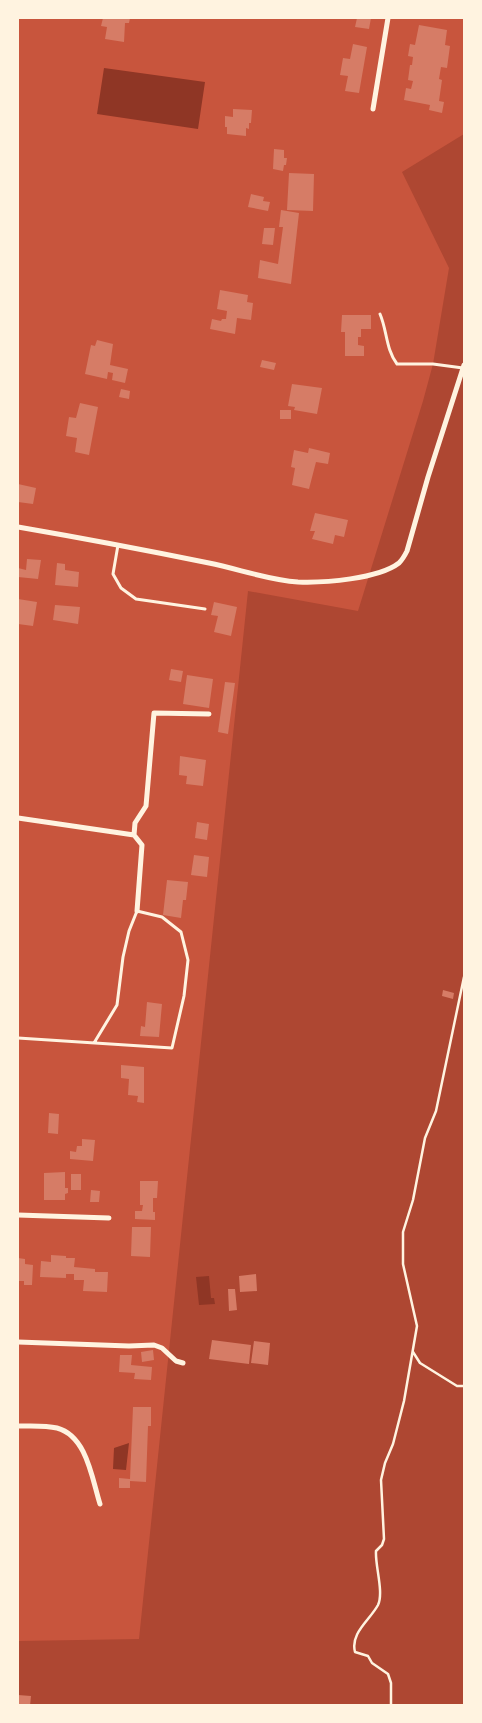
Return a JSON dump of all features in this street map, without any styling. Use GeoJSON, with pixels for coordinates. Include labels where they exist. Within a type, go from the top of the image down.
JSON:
{"type":"FeatureCollection","features":[{"type":"Feature","properties":{"kind":"street"},"geometry":{"type":"LineString","coordinates":[[373,109],[388,18]]}},
{"type":"Feature","properties":{"kind":"street"},"geometry":{"type":"LineString","coordinates":[[18,527],[118,544],[291,581],[348,579],[382,572],[401,562],[410,542],[428,477],[464,366]]}},
{"type":"Feature","properties":{"kind":"street"},"geometry":{"type":"LineString","coordinates":[[134,835],[135,824],[146,806],[154,713],[209,714]]}},
{"type":"Feature","properties":{"kind":"street"},"geometry":{"type":"LineString","coordinates":[[18,818],[134,835],[142,845],[137,911]]}},
{"type":"Feature","properties":{"kind":"street"},"geometry":{"type":"LineString","coordinates":[[18,1215],[109,1218]]}},
{"type":"Feature","properties":{"kind":"street"},"geometry":{"type":"LineString","coordinates":[[18,1342],[129,1346],[154,1345],[162,1348],[176,1361],[183,1363]]}},
{"type":"Feature","properties":{"kind":"street"},"geometry":{"type":"LineString","coordinates":[[18,1426],[57,1428],[72,1436],[83,1450],[100,1504]]}},
{"type":"Feature","properties":{"kind":"lane"},"geometry":{"type":"LineString","coordinates":[[380,314],[386,326],[391,356],[397,364],[464,366]]}},
{"type":"Feature","properties":{"kind":"lane"},"geometry":{"type":"LineString","coordinates":[[118,544],[113,574],[121,588],[136,599],[205,609]]}},
{"type":"Feature","properties":{"kind":"lane"},"geometry":{"type":"LineString","coordinates":[[18,1038],[94,1043],[172,1048],[184,996],[188,960],[181,932],[162,917],[137,911],[129,931],[123,957],[117,1005],[94,1043]]}},
{"type":"Feature","properties":{"kind":"path"},"geometry":{"type":"LineString","coordinates":[[391,1706],[391,1683],[388,1674],[372,1663],[368,1656],[355,1652],[353,1645],[355,1636],[379,1603],[379,1574],[375,1558],[376,1551],[382,1545],[384,1539],[381,1480],[404,1401],[417,1326],[403,1264],[403,1232],[413,1200],[425,1138],[436,1111],[464,977]]}},
{"type":"Feature","properties":{"kind":"path"},"geometry":{"type":"LineString","coordinates":[[413,1351],[420,1363],[457,1386],[464,1386]]}},
{"type":"Feature","properties":{"kind":"shaded area"},"geometry":{"type":"Polygon","coordinates":[[[104,68],[205,82],[198,129],[97,114],[104,68]]]}},
{"type":"Feature","properties":{"kind":"shaded area"},"geometry":{"type":"Polygon","coordinates":[[[464,134],[464,1705],[18,1705],[18,1641],[139,1639],[248,591],[358,611],[433,364],[449,268],[402,172],[464,134]]]}},
{"type":"Feature","properties":{"kind":"shaded area"},"geometry":{"type":"Polygon","coordinates":[[[209,1276],[211,1298],[214,1298],[215,1304],[199,1305],[196,1277],[209,1276]]]}},
{"type":"Feature","properties":{"kind":"shaded area"},"geometry":{"type":"Polygon","coordinates":[[[129,1443],[126,1470],[113,1469],[114,1448],[129,1443]]]}},
{"type":"Feature","properties":{"kind":"building"},"geometry":{"type":"Polygon","coordinates":[[[103,18],[130,18],[129,23],[125,23],[124,42],[105,39],[107,27],[101,26],[103,18]]]}},
{"type":"Feature","properties":{"kind":"building"},"geometry":{"type":"Polygon","coordinates":[[[357,18],[371,18],[369,29],[355,27],[357,18]]]}},
{"type":"Feature","properties":{"kind":"building"},"geometry":{"type":"Polygon","coordinates":[[[419,25],[447,30],[445,45],[450,46],[447,68],[441,67],[439,79],[442,80],[439,101],[444,102],[442,113],[429,110],[430,105],[404,100],[406,88],[411,89],[413,81],[408,80],[413,57],[408,56],[410,44],[415,45],[419,25]]]}},
{"type":"Feature","properties":{"kind":"building"},"geometry":{"type":"Polygon","coordinates":[[[353,44],[367,47],[359,93],[345,91],[348,76],[340,75],[343,58],[350,59],[353,44]]]}},
{"type":"Feature","properties":{"kind":"building"},"geometry":{"type":"Polygon","coordinates":[[[233,109],[252,110],[251,123],[249,123],[249,129],[246,128],[246,136],[227,134],[225,116],[233,117],[233,109]]]}},
{"type":"Feature","properties":{"kind":"building"},"geometry":{"type":"Polygon","coordinates":[[[274,149],[284,150],[284,158],[287,158],[283,171],[273,169],[274,149]]]}},
{"type":"Feature","properties":{"kind":"building"},"geometry":{"type":"Polygon","coordinates":[[[289,173],[314,174],[313,211],[287,210],[289,173]]]}},
{"type":"Feature","properties":{"kind":"building"},"geometry":{"type":"Polygon","coordinates":[[[251,194],[264,197],[263,201],[270,202],[268,211],[248,207],[251,194]]]}},
{"type":"Feature","properties":{"kind":"building"},"geometry":{"type":"Polygon","coordinates":[[[281,210],[299,213],[291,284],[258,278],[260,260],[278,264],[283,227],[279,227],[281,210]]]}},
{"type":"Feature","properties":{"kind":"building"},"geometry":{"type":"Polygon","coordinates":[[[264,228],[275,228],[273,245],[262,244],[264,228]]]}},
{"type":"Feature","properties":{"kind":"building"},"geometry":{"type":"Polygon","coordinates":[[[220,290],[248,295],[247,302],[253,303],[251,320],[237,318],[235,334],[210,329],[212,319],[221,321],[226,319],[227,311],[217,309],[220,290]]]}},
{"type":"Feature","properties":{"kind":"building"},"geometry":{"type":"Polygon","coordinates":[[[342,315],[371,315],[371,329],[361,329],[361,337],[358,337],[358,345],[364,346],[364,356],[345,356],[345,332],[341,332],[342,315]]]}},
{"type":"Feature","properties":{"kind":"building"},"geometry":{"type":"Polygon","coordinates":[[[97,340],[113,344],[110,365],[128,369],[125,383],[112,380],[113,373],[108,372],[107,379],[85,374],[91,345],[95,346],[97,340]]]}},
{"type":"Feature","properties":{"kind":"building"},"geometry":{"type":"Polygon","coordinates":[[[262,360],[276,363],[274,370],[260,367],[262,360]]]}},
{"type":"Feature","properties":{"kind":"building"},"geometry":{"type":"Polygon","coordinates":[[[292,384],[322,388],[317,414],[294,410],[295,407],[288,406],[292,384]]]}},
{"type":"Feature","properties":{"kind":"building"},"geometry":{"type":"Polygon","coordinates":[[[121,389],[130,391],[129,399],[119,397],[121,389]]]}},
{"type":"Feature","properties":{"kind":"building"},"geometry":{"type":"Polygon","coordinates":[[[80,403],[98,407],[89,455],[75,452],[77,438],[66,436],[69,417],[76,418],[80,403]]]}},
{"type":"Feature","properties":{"kind":"building"},"geometry":{"type":"Polygon","coordinates":[[[280,410],[291,410],[291,419],[280,419],[280,410]]]}},
{"type":"Feature","properties":{"kind":"building"},"geometry":{"type":"Polygon","coordinates":[[[309,448],[330,453],[328,464],[316,462],[309,489],[292,485],[295,468],[291,467],[294,450],[308,453],[309,448]]]}},
{"type":"Feature","properties":{"kind":"building"},"geometry":{"type":"Polygon","coordinates":[[[18,484],[36,488],[33,504],[18,502],[18,484]]]}},
{"type":"Feature","properties":{"kind":"building"},"geometry":{"type":"Polygon","coordinates":[[[315,513],[348,520],[344,537],[335,535],[333,544],[312,539],[315,531],[310,531],[315,513]]]}},
{"type":"Feature","properties":{"kind":"building"},"geometry":{"type":"Polygon","coordinates":[[[27,559],[41,560],[38,579],[18,577],[18,568],[26,570],[27,559]]]}},
{"type":"Feature","properties":{"kind":"building"},"geometry":{"type":"Polygon","coordinates":[[[57,563],[65,564],[65,570],[79,572],[78,587],[55,585],[57,563]]]}},
{"type":"Feature","properties":{"kind":"building"},"geometry":{"type":"Polygon","coordinates":[[[18,599],[37,602],[33,626],[18,624],[18,599]]]}},
{"type":"Feature","properties":{"kind":"building"},"geometry":{"type":"Polygon","coordinates":[[[214,602],[237,607],[231,636],[214,632],[218,616],[211,615],[214,602]]]}},
{"type":"Feature","properties":{"kind":"building"},"geometry":{"type":"Polygon","coordinates":[[[55,605],[80,607],[78,624],[53,620],[55,605]]]}},
{"type":"Feature","properties":{"kind":"building"},"geometry":{"type":"Polygon","coordinates":[[[171,669],[183,671],[181,682],[169,680],[171,669]]]}},
{"type":"Feature","properties":{"kind":"building"},"geometry":{"type":"Polygon","coordinates":[[[187,675],[213,679],[209,708],[183,704],[187,675]]]}},
{"type":"Feature","properties":{"kind":"building"},"geometry":{"type":"Polygon","coordinates":[[[225,682],[235,683],[228,734],[218,732],[225,682]]]}},
{"type":"Feature","properties":{"kind":"building"},"geometry":{"type":"Polygon","coordinates":[[[180,756],[206,760],[203,786],[186,784],[187,776],[179,775],[180,756]]]}},
{"type":"Feature","properties":{"kind":"building"},"geometry":{"type":"Polygon","coordinates":[[[197,822],[209,824],[207,840],[195,838],[197,822]]]}},
{"type":"Feature","properties":{"kind":"building"},"geometry":{"type":"Polygon","coordinates":[[[194,855],[209,857],[207,877],[191,875],[194,855]]]}},
{"type":"Feature","properties":{"kind":"building"},"geometry":{"type":"Polygon","coordinates":[[[167,880],[188,882],[181,918],[163,915],[167,880]]]}},
{"type":"Feature","properties":{"kind":"building"},"geometry":{"type":"Polygon","coordinates":[[[443,990],[454,993],[453,999],[442,996],[443,990]]]}},
{"type":"Feature","properties":{"kind":"building"},"geometry":{"type":"Polygon","coordinates":[[[147,1002],[162,1004],[159,1037],[140,1036],[141,1026],[145,1027],[147,1002]]]}},
{"type":"Feature","properties":{"kind":"building"},"geometry":{"type":"Polygon","coordinates":[[[121,1065],[144,1067],[144,1103],[137,1102],[138,1096],[128,1095],[129,1079],[121,1078],[121,1065]]]}},
{"type":"Feature","properties":{"kind":"building"},"geometry":{"type":"Polygon","coordinates":[[[49,1113],[59,1114],[58,1134],[48,1133],[49,1113]]]}},
{"type":"Feature","properties":{"kind":"building"},"geometry":{"type":"Polygon","coordinates":[[[82,1139],[95,1140],[93,1161],[70,1159],[70,1151],[76,1152],[77,1146],[82,1146],[82,1139]]]}},
{"type":"Feature","properties":{"kind":"building"},"geometry":{"type":"Polygon","coordinates":[[[65,1172],[65,1188],[68,1188],[68,1193],[65,1194],[65,1200],[44,1200],[44,1173],[65,1172]]]}},
{"type":"Feature","properties":{"kind":"building"},"geometry":{"type":"Polygon","coordinates":[[[71,1174],[81,1174],[81,1190],[71,1190],[71,1174]]]}},
{"type":"Feature","properties":{"kind":"building"},"geometry":{"type":"Polygon","coordinates":[[[140,1181],[158,1181],[157,1198],[153,1198],[155,1220],[135,1219],[135,1211],[142,1211],[143,1205],[140,1205],[140,1181]]]}},
{"type":"Feature","properties":{"kind":"building"},"geometry":{"type":"Polygon","coordinates":[[[91,1190],[100,1191],[99,1202],[90,1202],[91,1190]]]}},
{"type":"Feature","properties":{"kind":"building"},"geometry":{"type":"Polygon","coordinates":[[[132,1227],[151,1227],[150,1257],[131,1256],[132,1227]]]}},
{"type":"Feature","properties":{"kind":"building"},"geometry":{"type":"Polygon","coordinates":[[[51,1255],[75,1258],[74,1267],[95,1269],[95,1272],[108,1272],[107,1292],[83,1291],[84,1280],[74,1280],[74,1274],[66,1274],[66,1278],[40,1277],[41,1261],[51,1262],[51,1255]]]}},
{"type":"Feature","properties":{"kind":"building"},"geometry":{"type":"Polygon","coordinates":[[[18,1258],[25,1259],[25,1264],[33,1265],[32,1285],[24,1285],[24,1281],[18,1281],[18,1258]]]}},
{"type":"Feature","properties":{"kind":"building"},"geometry":{"type":"Polygon","coordinates":[[[256,1274],[257,1291],[240,1292],[239,1276],[256,1274]]]}},
{"type":"Feature","properties":{"kind":"building"},"geometry":{"type":"Polygon","coordinates":[[[228,1289],[235,1289],[237,1310],[229,1311],[228,1289]]]}},
{"type":"Feature","properties":{"kind":"building"},"geometry":{"type":"Polygon","coordinates":[[[212,1340],[251,1345],[249,1364],[209,1359],[212,1340]]]}},
{"type":"Feature","properties":{"kind":"building"},"geometry":{"type":"Polygon","coordinates":[[[254,1341],[270,1343],[268,1365],[251,1363],[254,1341]]]}},
{"type":"Feature","properties":{"kind":"building"},"geometry":{"type":"Polygon","coordinates":[[[153,1350],[154,1360],[142,1362],[141,1352],[153,1350]]]}},
{"type":"Feature","properties":{"kind":"building"},"geometry":{"type":"Polygon","coordinates":[[[120,1355],[132,1355],[131,1365],[152,1367],[151,1380],[134,1379],[135,1373],[119,1372],[120,1355]]]}},
{"type":"Feature","properties":{"kind":"building"},"geometry":{"type":"Polygon","coordinates":[[[133,1407],[151,1407],[151,1426],[148,1426],[146,1482],[130,1481],[130,1488],[119,1488],[119,1478],[130,1479],[133,1407]]]}},
{"type":"Feature","properties":{"kind":"building"},"geometry":{"type":"Polygon","coordinates":[[[18,1695],[31,1696],[30,1706],[18,1706],[18,1695]]]}}]}
